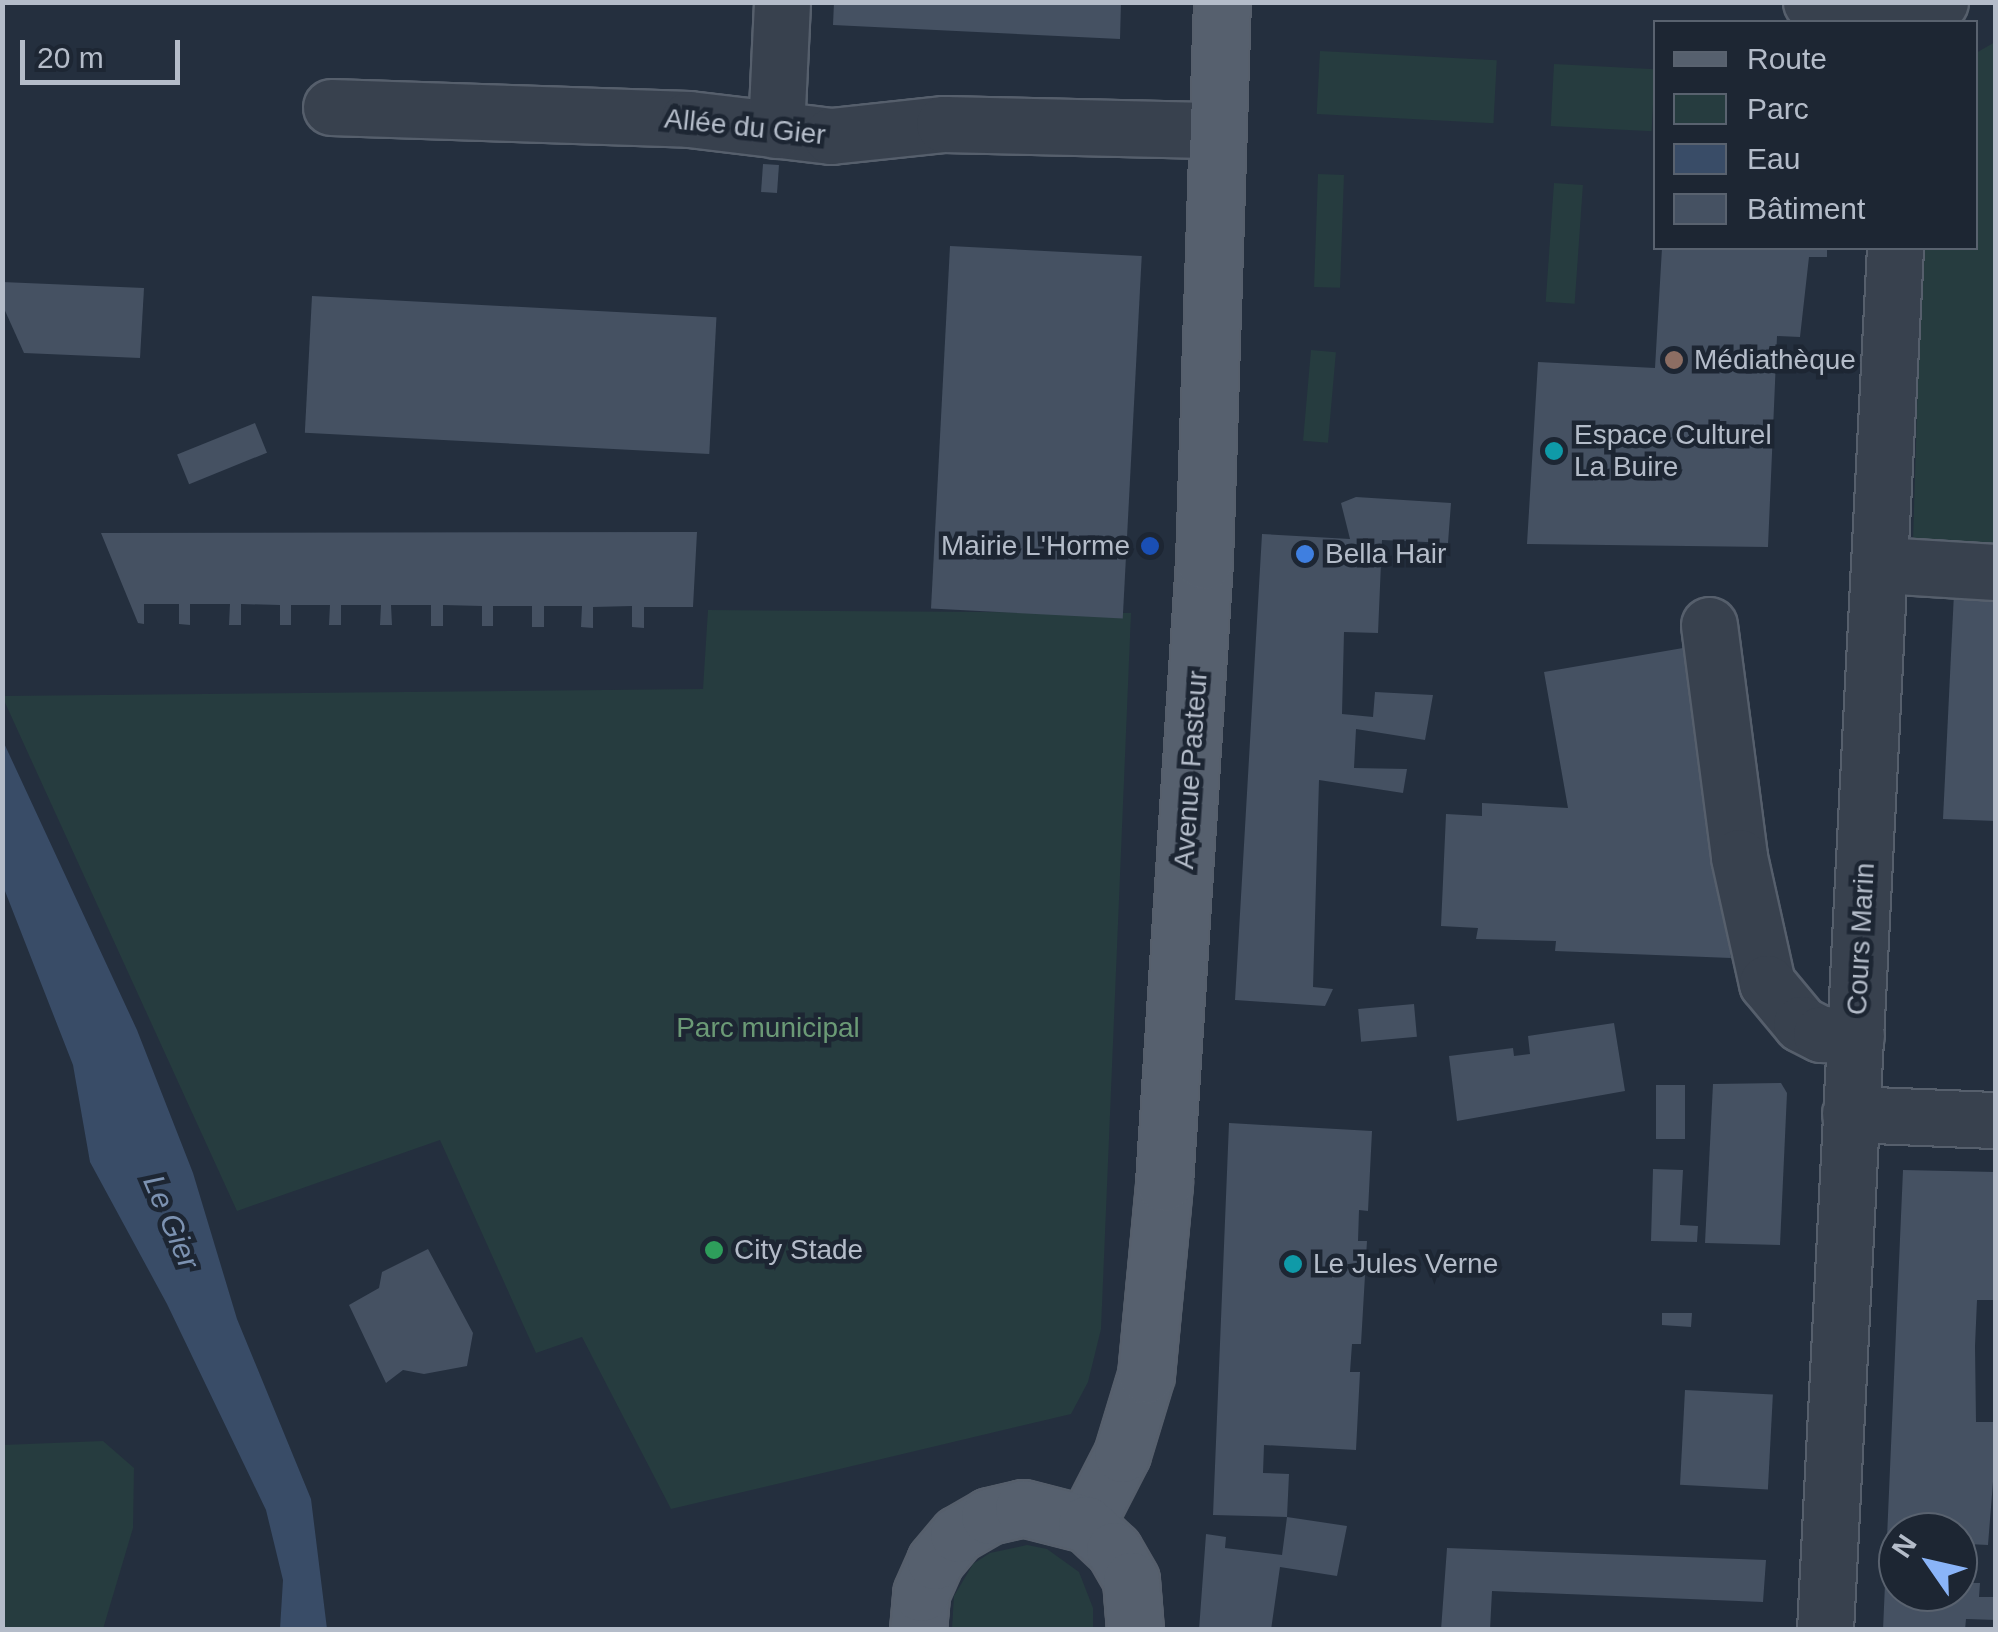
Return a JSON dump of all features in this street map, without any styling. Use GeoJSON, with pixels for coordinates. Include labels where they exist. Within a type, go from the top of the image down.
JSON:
{"type":"FeatureCollection","features":[{"type":"Feature","properties":{"kind":"main road","name":"Avenue Pasteur"},"geometry":{"type":"LineString","coordinates":[[1086,1524],[1135,1420],[1152,1317],[1204,560],[1222,2]]}},
{"type":"Feature","properties":{"kind":"main road"},"geometry":{"type":"LineString","coordinates":[[918,1630],[921,1593],[935,1560],[958,1534],[989,1516],[1023,1508],[1086,1524],[1114,1550],[1131,1580],[1135,1630]]}},
{"type":"Feature","properties":{"kind":"street"},"geometry":{"type":"LineString","coordinates":[[776,130],[782,2]]}},
{"type":"Feature","properties":{"kind":"street"},"geometry":{"type":"LineString","coordinates":[[1811,2],[1915,8]]}},
{"type":"Feature","properties":{"kind":"street","name":"Allée du Gier"},"geometry":{"type":"LineString","coordinates":[[331,107],[689,119],[831,136],[944,124],[1218,130]]}},
{"type":"Feature","properties":{"kind":"street","name":"Cours Marin"},"geometry":{"type":"LineString","coordinates":[[1825,1630],[1895,250]]}},
{"type":"Feature","properties":{"kind":"street"},"geometry":{"type":"LineString","coordinates":[[1880,565],[1996,572]]}},
{"type":"Feature","properties":{"kind":"street"},"geometry":{"type":"LineString","coordinates":[[1709,626],[1739,856],[1767,983],[1801,1024],[1821,1034],[1856,1034]]}},
{"type":"Feature","properties":{"kind":"street"},"geometry":{"type":"LineString","coordinates":[[1850,1114],[1996,1120]]}},
{"type":"Feature","properties":{"kind":"green space"},"geometry":{"type":"Polygon","coordinates":[[[1995,42],[1995,546],[1913,542],[1922,250],[1978,250],[1978,52],[1995,42]]]}},
{"type":"Feature","properties":{"kind":"green space"},"geometry":{"type":"Polygon","coordinates":[[[1320,51],[1497,60],[1493,123],[1317,114],[1320,51]]]}},
{"type":"Feature","properties":{"kind":"green space"},"geometry":{"type":"Polygon","coordinates":[[[1554,64],[1653,69],[1652,131],[1551,126],[1554,64]]]}},
{"type":"Feature","properties":{"kind":"green space"},"geometry":{"type":"Polygon","coordinates":[[[1318,174],[1344,175],[1340,288],[1314,287],[1318,174]]]}},
{"type":"Feature","properties":{"kind":"green space"},"geometry":{"type":"Polygon","coordinates":[[[1554,183],[1583,185],[1575,304],[1546,302],[1554,183]]]}},
{"type":"Feature","properties":{"kind":"green space"},"geometry":{"type":"Polygon","coordinates":[[[1311,350],[1336,352],[1328,443],[1303,441],[1311,350]]]}},
{"type":"Feature","properties":{"kind":"green space","name":"Parc municipal"},"geometry":{"type":"Polygon","coordinates":[[[708,610],[1131,613],[1101,1329],[1088,1382],[1071,1414],[671,1509],[582,1337],[536,1353],[440,1140],[237,1211],[2,696],[703,689],[708,610]]]}},
{"type":"Feature","properties":{"kind":"green space"},"geometry":{"type":"Polygon","coordinates":[[[103,1441],[134,1468],[133,1528],[103,1629],[3,1629],[3,1445],[103,1441]]]}},
{"type":"Feature","properties":{"kind":"green space"},"geometry":{"type":"Polygon","coordinates":[[[1027,1545],[1047,1549],[1079,1572],[1093,1608],[1093,1629],[952,1629],[954,1596],[973,1564],[990,1553],[1027,1545]]]}},
{"type":"Feature","properties":{"kind":"water","name":"Le Gier"},"geometry":{"type":"Polygon","coordinates":[[[3,741],[137,1030],[193,1173],[237,1319],[311,1499],[327,1629],[280,1629],[283,1580],[266,1510],[167,1304],[90,1162],[73,1065],[3,886],[3,741]]]}},
{"type":"Feature","properties":{"kind":"building"},"geometry":{"type":"Polygon","coordinates":[[[834,2],[1121,2],[1120,39],[833,25],[834,2]]]}},
{"type":"Feature","properties":{"kind":"building"},"geometry":{"type":"Polygon","coordinates":[[[763,164],[779,165],[777,193],[761,192],[763,164]]]}},
{"type":"Feature","properties":{"kind":"building"},"geometry":{"type":"Polygon","coordinates":[[[950,246],[1142,256],[1123,619],[931,609],[950,246]]]}},
{"type":"Feature","properties":{"kind":"building"},"geometry":{"type":"Polygon","coordinates":[[[1662,250],[1827,250],[1827,257],[1809,257],[1800,337],[1777,336],[1768,547],[1527,544],[1538,362],[1655,368],[1662,250]]]}},
{"type":"Feature","properties":{"kind":"building"},"geometry":{"type":"Polygon","coordinates":[[[2,282],[144,288],[140,358],[24,353],[2,304],[2,282]]]}},
{"type":"Feature","properties":{"kind":"building"},"geometry":{"type":"Polygon","coordinates":[[[312,296],[716,317],[709,454],[305,433],[312,296]]]}},
{"type":"Feature","properties":{"kind":"building"},"geometry":{"type":"Polygon","coordinates":[[[255,423],[267,453],[189,484],[177,454],[255,423]]]}},
{"type":"Feature","properties":{"kind":"building"},"geometry":{"type":"Polygon","coordinates":[[[1356,497],[1451,503],[1448,543],[1382,540],[1378,633],[1344,632],[1342,714],[1373,717],[1375,692],[1433,695],[1425,740],[1356,729],[1354,768],[1407,769],[1403,793],[1319,780],[1313,987],[1333,989],[1325,1006],[1235,1000],[1262,534],[1350,539],[1341,503],[1356,497]]]}},
{"type":"Feature","properties":{"kind":"building"},"geometry":{"type":"Polygon","coordinates":[[[697,532],[693,607],[644,607],[644,628],[632,627],[632,606],[593,607],[593,628],[581,627],[582,606],[544,606],[544,627],[532,627],[532,606],[493,606],[493,626],[482,626],[482,606],[443,605],[443,626],[431,626],[431,605],[391,605],[392,625],[380,625],[381,605],[341,605],[341,625],[329,625],[330,605],[291,605],[291,625],[280,625],[280,605],[241,604],[241,625],[229,625],[230,604],[190,604],[190,625],[179,624],[179,604],[144,604],[144,624],[138,623],[101,533],[697,532]]]}},
{"type":"Feature","properties":{"kind":"building"},"geometry":{"type":"Polygon","coordinates":[[[1954,593],[1996,594],[1996,821],[1943,819],[1954,593]]]}},
{"type":"Feature","properties":{"kind":"building"},"geometry":{"type":"Polygon","coordinates":[[[1683,648],[1731,958],[1555,951],[1556,941],[1476,939],[1478,928],[1441,926],[1446,814],[1482,816],[1482,803],[1568,808],[1544,672],[1683,648]]]}},
{"type":"Feature","properties":{"kind":"building"},"geometry":{"type":"Polygon","coordinates":[[[1414,1004],[1417,1037],[1361,1042],[1358,1009],[1414,1004]]]}},
{"type":"Feature","properties":{"kind":"building"},"geometry":{"type":"Polygon","coordinates":[[[1614,1023],[1625,1091],[1457,1121],[1449,1056],[1513,1048],[1514,1056],[1530,1054],[1528,1036],[1614,1023]]]}},
{"type":"Feature","properties":{"kind":"building"},"geometry":{"type":"Polygon","coordinates":[[[1781,1083],[1787,1093],[1780,1245],[1705,1243],[1713,1084],[1781,1083]]]}},
{"type":"Feature","properties":{"kind":"building"},"geometry":{"type":"Polygon","coordinates":[[[1656,1085],[1685,1085],[1685,1139],[1656,1139],[1656,1085]]]}},
{"type":"Feature","properties":{"kind":"building","name":"Le Jules Verne"},"geometry":{"type":"Polygon","coordinates":[[[1229,1123],[1372,1131],[1368,1211],[1359,1210],[1358,1241],[1367,1241],[1361,1344],[1352,1344],[1350,1372],[1360,1372],[1356,1450],[1264,1445],[1263,1473],[1289,1474],[1287,1517],[1213,1515],[1229,1123]]]}},
{"type":"Feature","properties":{"kind":"building"},"geometry":{"type":"Polygon","coordinates":[[[1653,1169],[1683,1170],[1680,1225],[1698,1226],[1697,1242],[1651,1241],[1653,1169]]]}},
{"type":"Feature","properties":{"kind":"building"},"geometry":{"type":"Polygon","coordinates":[[[1903,1170],[1996,1172],[1996,1300],[1977,1300],[1975,1346],[1976,1422],[1996,1422],[1988,1545],[1978,1544],[1978,1512],[1888,1512],[1903,1170]]]}},
{"type":"Feature","properties":{"kind":"building"},"geometry":{"type":"Polygon","coordinates":[[[428,1249],[473,1333],[467,1366],[424,1374],[403,1370],[386,1383],[349,1305],[379,1288],[382,1272],[428,1249]]]}},
{"type":"Feature","properties":{"kind":"building"},"geometry":{"type":"Polygon","coordinates":[[[1662,1313],[1692,1313],[1691,1327],[1662,1325],[1662,1313]]]}},
{"type":"Feature","properties":{"kind":"building"},"geometry":{"type":"Polygon","coordinates":[[[1685,1390],[1773,1395],[1768,1489],[1680,1485],[1685,1390]]]}},
{"type":"Feature","properties":{"kind":"building"},"geometry":{"type":"Polygon","coordinates":[[[1287,1517],[1347,1526],[1337,1576],[1280,1567],[1271,1630],[1199,1630],[1206,1534],[1226,1537],[1225,1548],[1282,1555],[1287,1517]]]}},
{"type":"Feature","properties":{"kind":"building"},"geometry":{"type":"Polygon","coordinates":[[[1447,1548],[1766,1560],[1763,1602],[1492,1591],[1490,1630],[1441,1630],[1447,1548]]]}},
{"type":"Feature","properties":{"kind":"building"},"geometry":{"type":"Polygon","coordinates":[[[1978,1583],[1980,1583],[1979,1597],[1996,1597],[1996,1620],[1966,1619],[1965,1630],[1883,1630],[1884,1612],[1978,1612],[1978,1583]]]}},
{"type":"Feature","properties":{"kind":"place","name":"Médiathèque"},"geometry":{"type":"Point","coordinates":[1674,360]}},
{"type":"Feature","properties":{"kind":"place","name":"Espace Culturel La Buire"},"geometry":{"type":"Point","coordinates":[1554,451]}},
{"type":"Feature","properties":{"kind":"place","name":"Mairie L'Horme"},"geometry":{"type":"Point","coordinates":[1150,546]}},
{"type":"Feature","properties":{"kind":"place","name":"Bella Hair"},"geometry":{"type":"Point","coordinates":[1305,554]}},
{"type":"Feature","properties":{"kind":"place","name":"City Stade"},"geometry":{"type":"Point","coordinates":[714,1250]}},
{"type":"Feature","properties":{"kind":"place","name":"Le Jules Verne"},"geometry":{"type":"Point","coordinates":[1293,1264]}}]}
